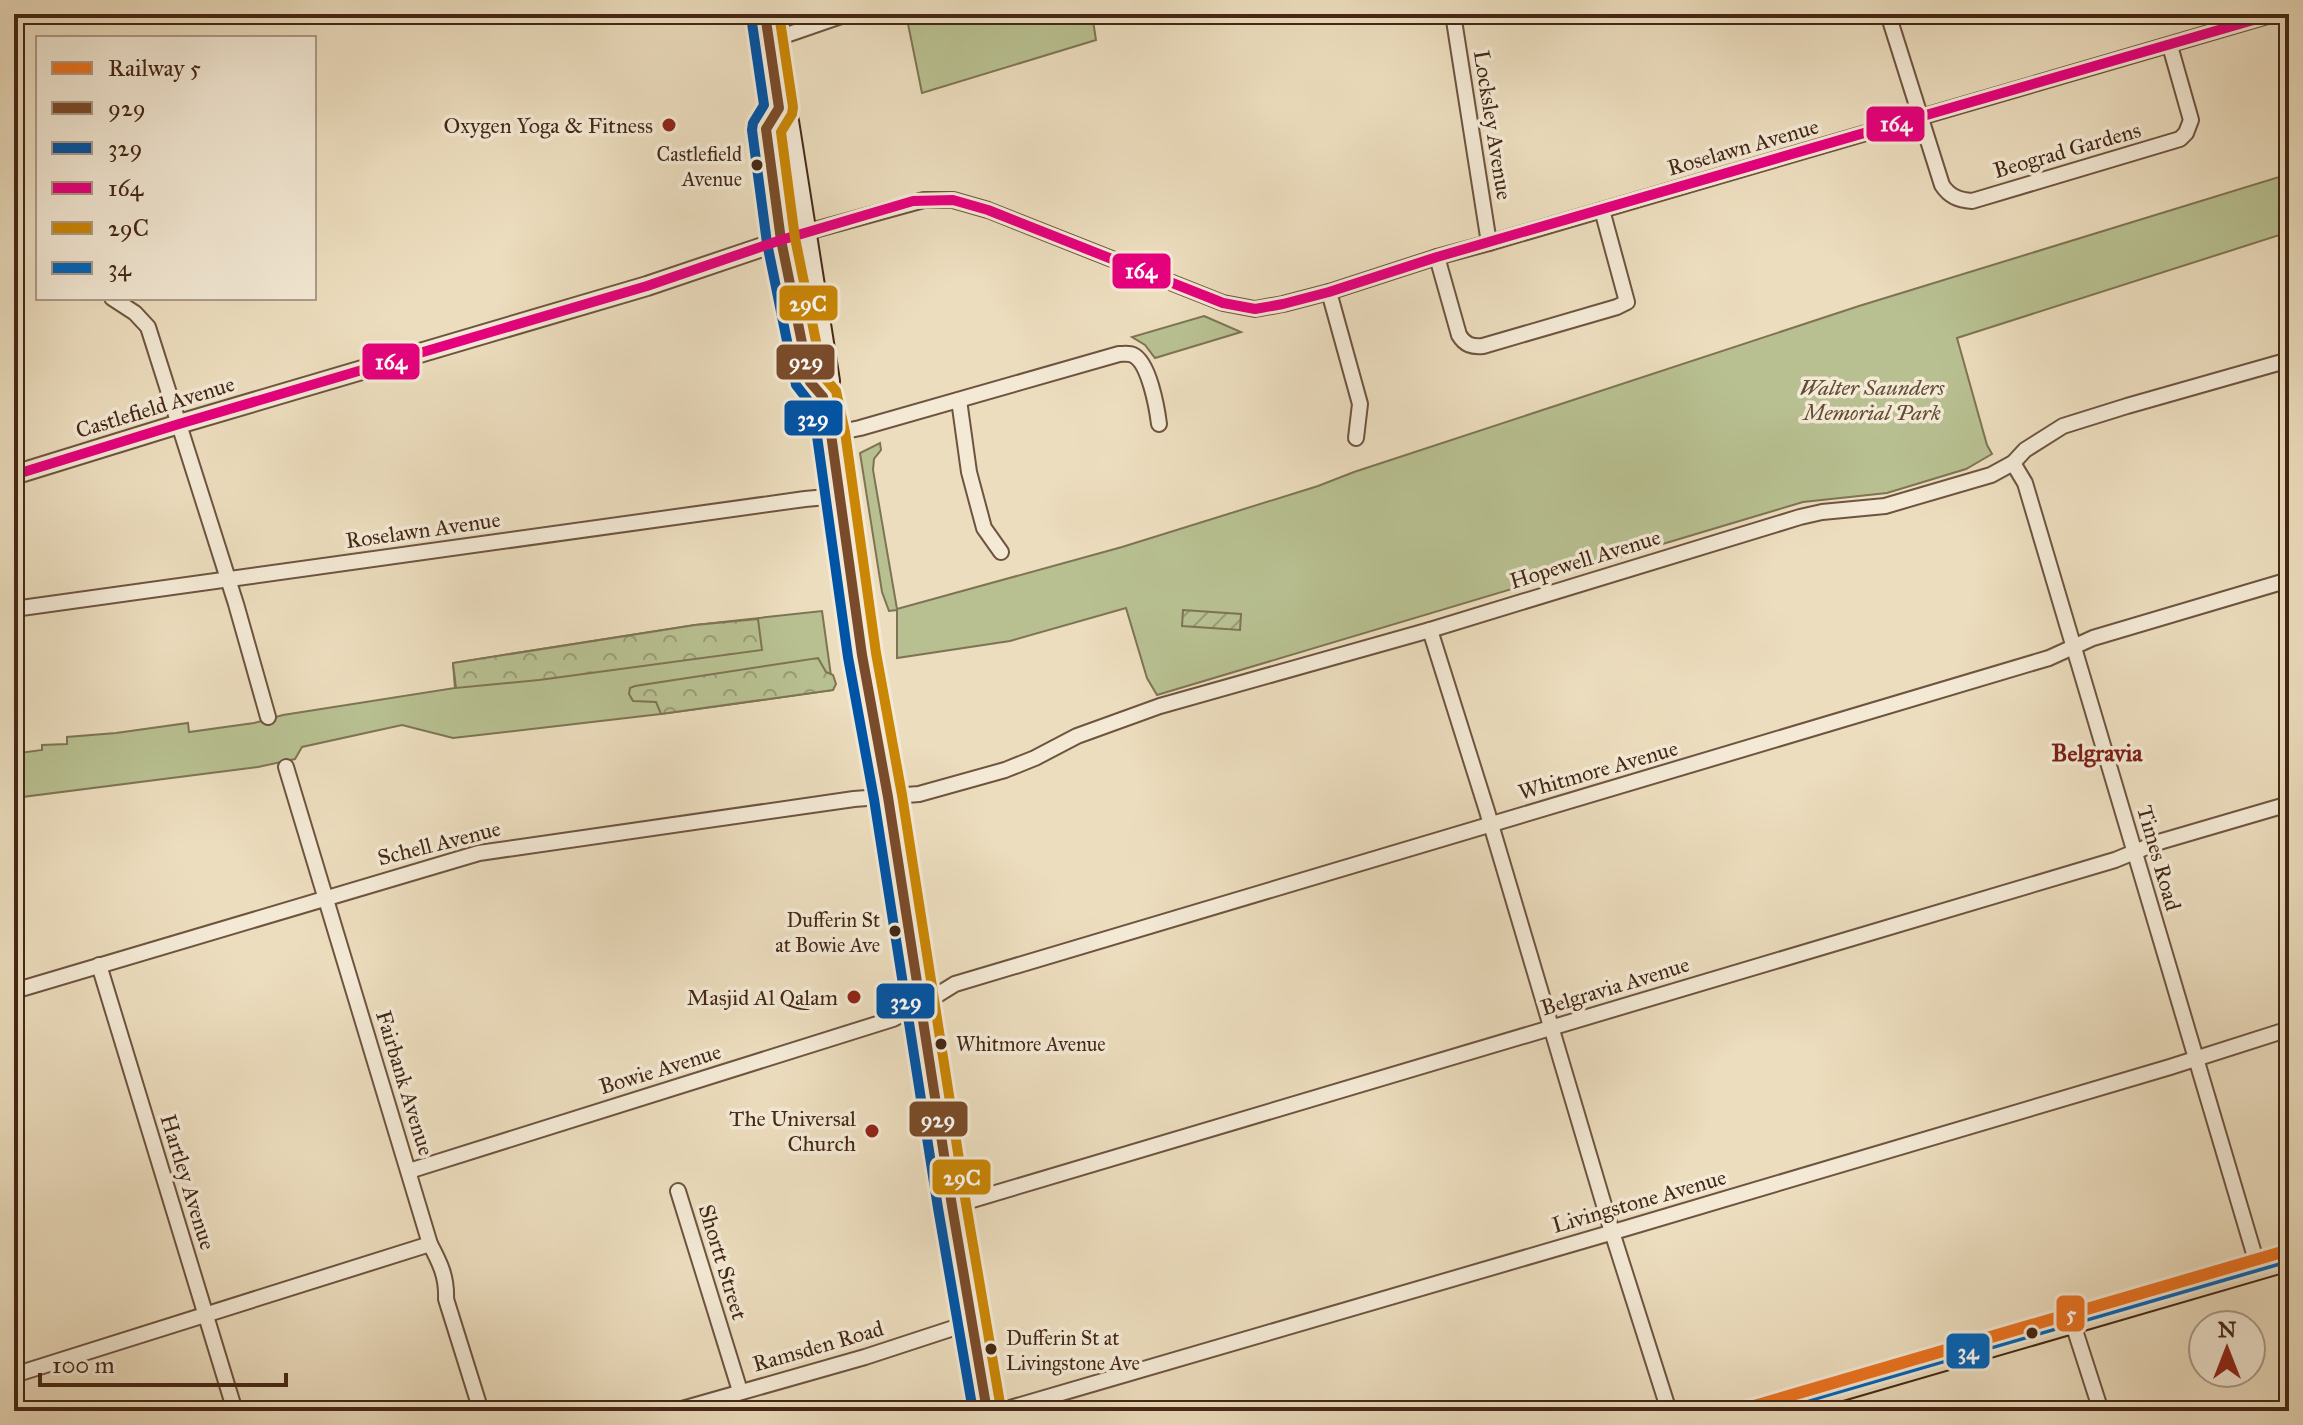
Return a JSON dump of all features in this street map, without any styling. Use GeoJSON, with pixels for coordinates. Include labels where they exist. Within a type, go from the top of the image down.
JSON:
{"type":"FeatureCollection","features":[{"type":"Feature","properties":{"kind":"main road"},"geometry":{"type":"LineString","coordinates":[[765,14],[779,108],[788,121],[807,232],[829,381],[823,397]]}},
{"type":"Feature","properties":{"kind":"main road"},"geometry":{"type":"LineString","coordinates":[[779,108],[766,129],[781,240],[810,382],[823,397],[831,434],[862,655],[888,797],[987,1411]]}},
{"type":"Feature","properties":{"kind":"main road"},"geometry":{"type":"LineString","coordinates":[[1762,1411],[2289,1258]]}},
{"type":"Feature","properties":{"kind":"street"},"geometry":{"type":"LineString","coordinates":[[769,41],[847,14]]}},
{"type":"Feature","properties":{"kind":"street","name":"Locksley Avenue"},"geometry":{"type":"LineString","coordinates":[[1454,14],[1489,243]]}},
{"type":"Feature","properties":{"kind":"street"},"geometry":{"type":"LineString","coordinates":[[1888,14],[1921,118]]}},
{"type":"Feature","properties":{"kind":"street","name":"Roselawn Avenue"},"geometry":{"type":"LineString","coordinates":[[1223,303],[1255,309],[1329,292],[1437,257],[2274,14]]}},
{"type":"Feature","properties":{"kind":"street","name":"Beograd Gardens"},"geometry":{"type":"LineString","coordinates":[[1921,118],[1937,173],[1948,194],[1972,201],[2180,139],[2191,120],[2170,46]]}},
{"type":"Feature","properties":{"kind":"street","name":"Castlefield Avenue"},"geometry":{"type":"LineString","coordinates":[[14,475],[647,286],[781,240],[913,201],[953,200],[988,210],[1223,303]]}},
{"type":"Feature","properties":{"kind":"street"},"geometry":{"type":"LineString","coordinates":[[1437,257],[1459,335],[1475,347],[1483,346],[1627,302],[1602,210]]}},
{"type":"Feature","properties":{"kind":"street"},"geometry":{"type":"LineString","coordinates":[[1329,292],[1360,404],[1356,438]]}},
{"type":"Feature","properties":{"kind":"street"},"geometry":{"type":"LineString","coordinates":[[115,300],[135,313],[148,327],[268,717]]}},
{"type":"Feature","properties":{"kind":"street"},"geometry":{"type":"LineString","coordinates":[[831,434],[1119,354],[1133,355],[1142,363],[1155,400],[1159,424]]}},
{"type":"Feature","properties":{"kind":"street","name":"Hopewell Avenue"},"geometry":{"type":"LineString","coordinates":[[888,797],[919,794],[1005,770],[1077,736],[1160,706],[1430,630],[1800,517],[1885,506],[1924,496],[1997,473],[2013,463],[2025,450],[2063,426],[2289,360]]}},
{"type":"Feature","properties":{"kind":"street"},"geometry":{"type":"LineString","coordinates":[[959,400],[969,472],[984,528],[1001,552]]}},
{"type":"Feature","properties":{"kind":"street","name":"Times Road"},"geometry":{"type":"LineString","coordinates":[[2013,463],[2025,483],[2258,1267]]}},
{"type":"Feature","properties":{"kind":"street","name":"Roselawn Avenue"},"geometry":{"type":"LineString","coordinates":[[14,609],[838,496]]}},
{"type":"Feature","properties":{"kind":"street","name":"Whitmore Avenue"},"geometry":{"type":"LineString","coordinates":[[921,1005],[955,984],[2049,658],[2093,638],[2289,580]]}},
{"type":"Feature","properties":{"kind":"street"},"geometry":{"type":"LineString","coordinates":[[1430,630],[1669,1411]]}},
{"type":"Feature","properties":{"kind":"street","name":"Fairbank Avenue"},"geometry":{"type":"LineString","coordinates":[[286,767],[430,1244],[447,1282],[446,1299],[481,1411]]}},
{"type":"Feature","properties":{"kind":"street","name":"Schell Avenue"},"geometry":{"type":"LineString","coordinates":[[14,991],[325,897],[491,851],[854,799],[888,797]]}},
{"type":"Feature","properties":{"kind":"street","name":"Belgravia Avenue"},"geometry":{"type":"LineString","coordinates":[[952,1206],[2115,860],[2159,842],[2289,804]]}},
{"type":"Feature","properties":{"kind":"street","name":"Hartley Avenue"},"geometry":{"type":"LineString","coordinates":[[99,965],[235,1411]]}},
{"type":"Feature","properties":{"kind":"street","name":"Bowie Avenue"},"geometry":{"type":"LineString","coordinates":[[409,1171],[877,1024],[921,1005]]}},
{"type":"Feature","properties":{"kind":"street","name":"Livingstone Avenue"},"geometry":{"type":"LineString","coordinates":[[1000,1411],[2197,1059],[2289,1029]]}},
{"type":"Feature","properties":{"kind":"street","name":"Shortt Street"},"geometry":{"type":"LineString","coordinates":[[678,1191],[740,1391]]}},
{"type":"Feature","properties":{"kind":"street"},"geometry":{"type":"LineString","coordinates":[[14,1375],[430,1244]]}},
{"type":"Feature","properties":{"kind":"street"},"geometry":{"type":"LineString","coordinates":[[2072,1321],[2101,1411]]}},
{"type":"Feature","properties":{"kind":"street","name":"Ramsden Road"},"geometry":{"type":"LineString","coordinates":[[675,1411],[865,1357],[972,1322]]}},
{"type":"Feature","properties":{"kind":"green space"},"geometry":{"type":"Polygon","coordinates":[[[906,14],[1092,14],[1096,40],[922,93],[906,14]]]}},
{"type":"Feature","properties":{"kind":"green space","name":"Walter Saunders Memorial Park"},"geometry":{"type":"Polygon","coordinates":[[[2289,174],[2289,232],[1957,338],[1992,454],[1966,469],[1887,493],[1803,502],[1157,695],[1147,678],[1126,608],[1010,641],[897,658],[897,610],[889,611],[882,592],[860,453],[880,443],[881,450],[874,459],[873,470],[897,609],[1122,547],[1318,486],[1859,306],[2289,174]]]}},
{"type":"Feature","properties":{"kind":"green space"},"geometry":{"type":"Polygon","coordinates":[[[1204,316],[1241,332],[1155,358],[1145,345],[1132,337],[1204,316]]]}},
{"type":"Feature","properties":{"kind":"green space"},"geometry":{"type":"Polygon","coordinates":[[[1183,610],[1241,614],[1240,630],[1182,626],[1183,610]]]}},
{"type":"Feature","properties":{"kind":"green space"},"geometry":{"type":"Polygon","coordinates":[[[822,611],[833,690],[453,738],[402,725],[302,747],[295,759],[258,767],[14,798],[14,742],[18,742],[20,753],[42,750],[42,745],[67,744],[67,737],[188,723],[189,732],[254,723],[283,715],[455,688],[453,663],[695,625],[822,611]]]}},
{"type":"Feature","properties":{"kind":"green space"},"geometry":{"type":"Polygon","coordinates":[[[758,619],[762,650],[456,688],[453,663],[695,625],[758,619]]]}},
{"type":"Feature","properties":{"kind":"green space"},"geometry":{"type":"Polygon","coordinates":[[[818,658],[826,672],[833,675],[836,684],[833,690],[661,714],[656,702],[633,701],[629,694],[630,688],[635,686],[818,658]]]}},
{"type":"Feature","properties":{"kind":"rail line","name":"5"},"geometry":{"type":"LineString","coordinates":[[1737,1411],[2289,1250]]}},
{"type":"Feature","properties":{"kind":"transit line","name":"929"},"geometry":{"type":"LineString","coordinates":[[765,14],[779,108],[766,129],[781,240],[810,382],[823,397],[831,434],[862,655],[888,797],[987,1411]]}},
{"type":"Feature","properties":{"kind":"transit line","name":"29C"},"geometry":{"type":"LineString","coordinates":[[779,14],[793,107],[781,132],[795,238],[823,376],[836,391],[845,432],[876,653],[902,795],[1001,1409]]}},
{"type":"Feature","properties":{"kind":"transit line","name":"164"},"geometry":{"type":"LineString","coordinates":[[14,475],[647,286],[781,240],[913,201],[953,200],[988,210],[1223,303],[1255,309],[1329,292],[1437,257],[2274,14]]}},
{"type":"Feature","properties":{"kind":"transit line","name":"329"},"geometry":{"type":"LineString","coordinates":[[751,16],[764,105],[752,130],[767,243],[796,385],[810,403],[817,436],[848,657],[874,799],[973,1411]]}},
{"type":"Feature","properties":{"kind":"transit line","name":"34"},"geometry":{"type":"LineString","coordinates":[[1762,1411],[2289,1258]]}},
{"type":"Feature","properties":{"kind":"place","name":"Oxygen Yoga & Fitness"},"geometry":{"type":"Point","coordinates":[669,125]}},
{"type":"Feature","properties":{"kind":"place","name":"Castlefield Avenue"},"geometry":{"type":"Point","coordinates":[757,165]}},
{"type":"Feature","properties":{"kind":"place","name":"Dufferin St at Bowie Ave"},"geometry":{"type":"Point","coordinates":[895,931]}},
{"type":"Feature","properties":{"kind":"place","name":"Masjid Al Qalam"},"geometry":{"type":"Point","coordinates":[854,997]}},
{"type":"Feature","properties":{"kind":"place","name":"Whitmore Avenue"},"geometry":{"type":"Point","coordinates":[941,1044]}},
{"type":"Feature","properties":{"kind":"place","name":"The Universal Church"},"geometry":{"type":"Point","coordinates":[872,1131]}},
{"type":"Feature","properties":{"kind":"place","name":"Dufferin St at Livingstone Ave"},"geometry":{"type":"Point","coordinates":[991,1349]}},
{"type":"Feature","properties":{"kind":"district","name":"Belgravia"},"geometry":{"type":"Point","coordinates":[2097,753]}}]}
